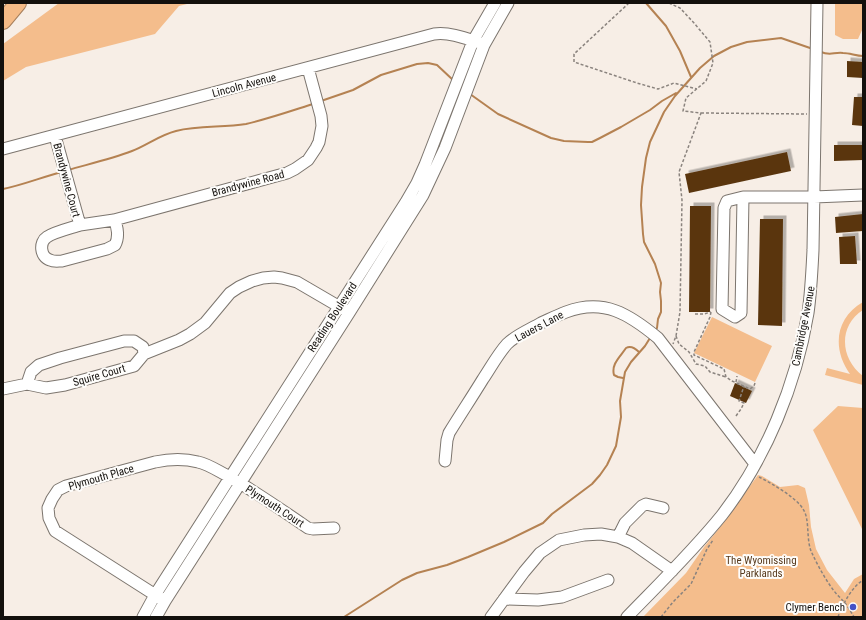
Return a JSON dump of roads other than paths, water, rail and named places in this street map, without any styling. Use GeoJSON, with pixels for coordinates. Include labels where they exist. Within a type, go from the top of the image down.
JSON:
{"type":"FeatureCollection","features":[{"type":"Feature","properties":{"kind":"highway"},"geometry":{"type":"LineString","coordinates":[[3,20],[18,3]]}},
{"type":"Feature","properties":{"kind":"street","name":"Reading Boulevard"},"geometry":{"type":"LineString","coordinates":[[143,617],[155,595],[230,477],[395,221],[417,183],[474,41],[495,3]]}},
{"type":"Feature","properties":{"kind":"street","name":"Reading Boulevard"},"geometry":{"type":"LineString","coordinates":[[156,617],[423,194],[445,148],[484,44],[508,3]]}},
{"type":"Feature","properties":{"kind":"street","name":"Cambridge Avenue"},"geometry":{"type":"LineString","coordinates":[[627,617],[706,534],[740,489],[772,431],[793,375],[808,313],[811,286],[813,250],[817,3]]}},
{"type":"Feature","properties":{"kind":"street","name":"Lincoln Avenue"},"geometry":{"type":"LineString","coordinates":[[3,149],[434,34],[449,34],[484,44]]}},
{"type":"Feature","properties":{"kind":"street","name":"Brandywine Road"},"geometry":{"type":"LineString","coordinates":[[114,220],[287,173],[308,160],[319,142],[322,126],[321,116],[308,68]]}},
{"type":"Feature","properties":{"kind":"street","name":"Brandywine Court"},"geometry":{"type":"LineString","coordinates":[[55,136],[80,225]]}},
{"type":"Feature","properties":{"kind":"street"},"geometry":{"type":"LineString","coordinates":[[744,197],[740,313],[735,317],[722,309],[724,208],[727,201],[744,197],[863,195]]}},
{"type":"Feature","properties":{"kind":"street","name":"Brandywine Court"},"geometry":{"type":"LineString","coordinates":[[114,220],[118,238],[115,245],[107,249],[62,260],[48,260],[42,250],[42,243],[44,240],[48,236],[80,225],[114,220]]}},
{"type":"Feature","properties":{"kind":"street","name":"Squire Court"},"geometry":{"type":"LineString","coordinates":[[3,389],[27,384],[46,388],[65,385],[134,366],[144,354],[171,344],[190,334],[205,323],[230,293],[244,284],[263,278],[274,277],[297,282],[349,313]]}},
{"type":"Feature","properties":{"kind":"street","name":"Lauers Lane"},"geometry":{"type":"LineString","coordinates":[[445,462],[449,433],[496,359],[508,343],[528,330],[561,314],[582,308],[602,308],[610,309],[629,316],[658,338],[755,464]]}},
{"type":"Feature","properties":{"kind":"street"},"geometry":{"type":"LineString","coordinates":[[27,384],[31,372],[39,365],[124,340],[134,341],[142,347],[144,354]]}},
{"type":"Feature","properties":{"kind":"street","name":"Plymouth Place"},"geometry":{"type":"LineString","coordinates":[[165,601],[55,531],[49,518],[48,508],[52,499],[58,490],[66,486],[167,460],[179,459],[198,462],[211,467],[240,483]]}},
{"type":"Feature","properties":{"kind":"street","name":"Plymouth Court"},"geometry":{"type":"LineString","coordinates":[[240,483],[308,528],[334,528]]}},
{"type":"Feature","properties":{"kind":"street"},"geometry":{"type":"LineString","coordinates":[[618,537],[625,523],[642,506],[646,504],[663,508]]}},
{"type":"Feature","properties":{"kind":"street"},"geometry":{"type":"LineString","coordinates":[[491,617],[540,553],[559,540],[584,535],[601,534],[618,537],[632,543],[672,571]]}},
{"type":"Feature","properties":{"kind":"street"},"geometry":{"type":"LineString","coordinates":[[504,599],[538,600],[562,597],[608,580]]}},
{"type":"Feature","properties":{"kind":"waterway"},"geometry":{"type":"LineString","coordinates":[[646,3],[666,26],[680,51],[691,77]]}},
{"type":"Feature","properties":{"kind":"waterway"},"geometry":{"type":"LineString","coordinates":[[655,331],[661,312],[661,283],[655,264],[644,242],[641,205],[646,158],[650,142],[664,112],[675,96],[700,68],[714,56],[731,47],[747,42],[781,38],[813,49]]}},
{"type":"Feature","properties":{"kind":"waterway"},"geometry":{"type":"LineString","coordinates":[[821,52],[827,54],[846,53],[863,56]]}},
{"type":"Feature","properties":{"kind":"waterway"},"geometry":{"type":"LineString","coordinates":[[321,101],[353,90],[381,75],[417,64],[428,63],[437,65],[453,80]]}},
{"type":"Feature","properties":{"kind":"waterway"},"geometry":{"type":"LineString","coordinates":[[470,94],[498,114],[551,138],[564,141],[592,142],[621,127],[676,93]]}},
{"type":"Feature","properties":{"kind":"waterway"},"geometry":{"type":"LineString","coordinates":[[68,170],[138,149],[164,135],[176,131],[193,128],[246,124],[313,104]]}},
{"type":"Feature","properties":{"kind":"waterway"},"geometry":{"type":"LineString","coordinates":[[3,189],[62,172]]}},
{"type":"Feature","properties":{"kind":"waterway"},"geometry":{"type":"LineString","coordinates":[[344,617],[402,580],[417,573],[447,565],[468,557],[504,542],[543,523],[552,514],[592,484],[607,465],[616,446],[621,417],[620,401],[625,372],[650,338]]}},
{"type":"Feature","properties":{"kind":"waterway"},"geometry":{"type":"LineString","coordinates":[[623,378],[614,375],[613,371],[615,364],[626,348],[633,347],[639,352]]}},
{"type":"Feature","properties":{"kind":"place","name":"Clymer Bench"},"geometry":{"type":"Point","coordinates":[853,607]}},
{"type":"Feature","properties":{"kind":"park label","name":"The Wyomissing Parklands"},"geometry":{"type":"Point","coordinates":[761,566]}}]}
